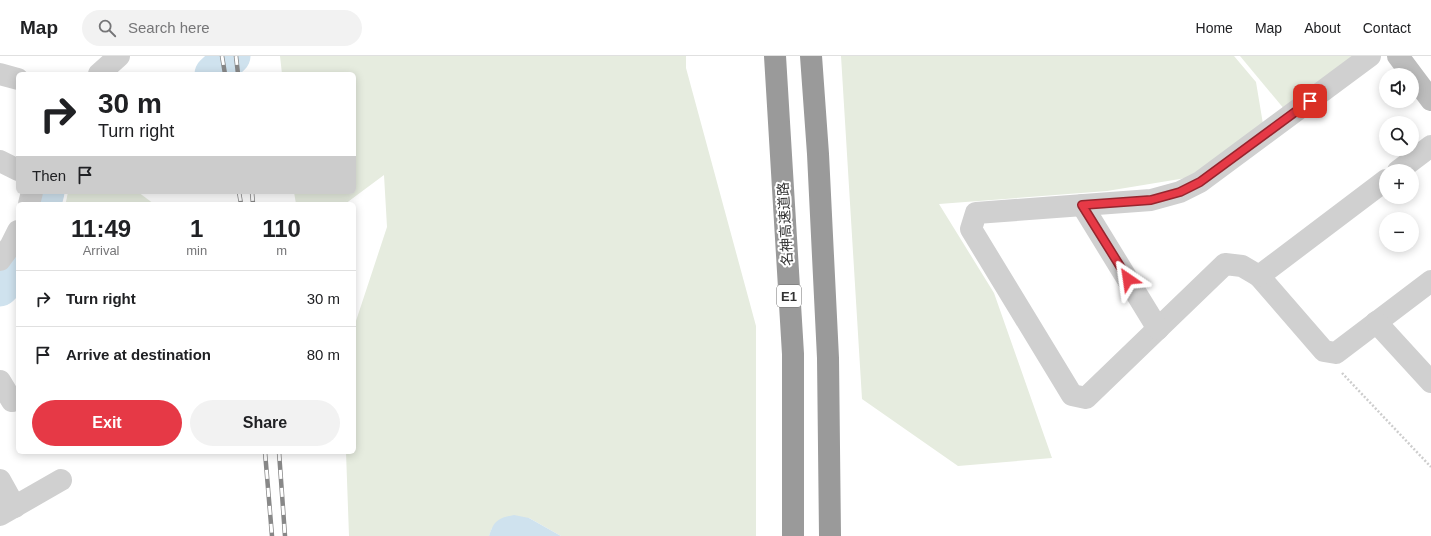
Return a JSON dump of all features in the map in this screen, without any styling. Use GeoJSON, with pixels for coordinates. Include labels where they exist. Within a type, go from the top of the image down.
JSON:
{"type":"FeatureCollection","features":[{"type":"Feature","properties":{"kind":"highway","name":"名神高速道路"},"geometry":{"type":"LineString","coordinates":[[775,56],[793,354],[793,536]]}},
{"type":"Feature","properties":{"kind":"highway"},"geometry":{"type":"LineString","coordinates":[[811,56],[818,154],[828,358],[830,536]]}},
{"type":"Feature","properties":{"kind":"street"},"geometry":{"type":"LineString","coordinates":[[101,72],[119,56]]}},
{"type":"Feature","properties":{"kind":"street"},"geometry":{"type":"LineString","coordinates":[[1370,56],[1200,182],[1180,192],[1151,200],[976,213],[971,229],[1072,395],[1086,398],[1225,264],[1242,266],[1259,276],[1324,351],[1336,353],[1431,280]]}},
{"type":"Feature","properties":{"kind":"street"},"geometry":{"type":"LineString","coordinates":[[1398,56],[1431,100]]}},
{"type":"Feature","properties":{"kind":"street"},"geometry":{"type":"LineString","coordinates":[[0,74],[16,78]]}},
{"type":"Feature","properties":{"kind":"street"},"geometry":{"type":"LineString","coordinates":[[1407,164],[1431,146]]}},
{"type":"Feature","properties":{"kind":"street"},"geometry":{"type":"LineString","coordinates":[[0,161],[16,169]]}},
{"type":"Feature","properties":{"kind":"street"},"geometry":{"type":"LineString","coordinates":[[1259,276],[1379,185]]}},
{"type":"Feature","properties":{"kind":"street"},"geometry":{"type":"LineString","coordinates":[[1082,205],[1158,329]]}},
{"type":"Feature","properties":{"kind":"street"},"geometry":{"type":"LineString","coordinates":[[0,260],[16,235]]}},
{"type":"Feature","properties":{"kind":"street"},"geometry":{"type":"LineString","coordinates":[[1376,322],[1431,382]]}},
{"type":"Feature","properties":{"kind":"street"},"geometry":{"type":"LineString","coordinates":[[0,381],[10,402]]}},
{"type":"Feature","properties":{"kind":"street"},"geometry":{"type":"LineString","coordinates":[[0,480],[7,511],[61,480]]}},
{"type":"Feature","properties":{"kind":"path"},"geometry":{"type":"LineString","coordinates":[[1336,353],[1336,366],[1431,467]]}},
{"type":"Feature","properties":{"kind":"shaded area"},"geometry":{"type":"Polygon","coordinates":[[[280,56],[686,56],[686,68],[756,326],[756,536],[561,536],[529,518],[492,528],[489,536],[349,536],[346,454],[356,454],[356,321],[387,227],[384,175],[348,202],[296,202],[294,194],[356,194],[356,72],[282,72],[280,56]]]}},
{"type":"Feature","properties":{"kind":"shaded area"},"geometry":{"type":"Polygon","coordinates":[[[841,56],[1234,56],[1256,82],[1263,124],[1192,177],[1107,191],[939,204],[994,293],[1052,458],[958,466],[862,399],[841,56]]]}},
{"type":"Feature","properties":{"kind":"shaded area"},"geometry":{"type":"Polygon","coordinates":[[[1240,56],[1357,56],[1285,110],[1240,56]]]}},
{"type":"Feature","properties":{"kind":"shaded area"},"geometry":{"type":"Polygon","coordinates":[[[68,194],[141,194],[151,202],[66,202],[68,194]]]}},
{"type":"Feature","properties":{"kind":"water"},"geometry":{"type":"Polygon","coordinates":[[[514,515],[529,518],[561,536],[489,536],[495,523],[504,517],[514,515]]]}},
{"type":"Feature","properties":{"kind":"waterway"},"geometry":{"type":"LineString","coordinates":[[215,72],[232,56]]}},
{"type":"Feature","properties":{"kind":"waterway"},"geometry":{"type":"LineString","coordinates":[[44,202],[46,194]]}},
{"type":"Feature","properties":{"kind":"waterway"},"geometry":{"type":"LineString","coordinates":[[0,288],[16,267]]}},
{"type":"Feature","properties":{"kind":"railway"},"geometry":{"type":"LineString","coordinates":[[222,56],[225,72]]}},
{"type":"Feature","properties":{"kind":"railway"},"geometry":{"type":"LineString","coordinates":[[236,56],[238,72]]}},
{"type":"Feature","properties":{"kind":"railway"},"geometry":{"type":"LineString","coordinates":[[239,194],[241,202]]}},
{"type":"Feature","properties":{"kind":"railway"},"geometry":{"type":"LineString","coordinates":[[252,194],[253,202]]}},
{"type":"Feature","properties":{"kind":"railway"},"geometry":{"type":"LineString","coordinates":[[265,454],[272,536]]}},
{"type":"Feature","properties":{"kind":"railway"},"geometry":{"type":"LineString","coordinates":[[279,454],[285,536]]}},
{"type":"Feature","properties":{"kind":"route"},"geometry":{"type":"LineString","coordinates":[[1128,279],[1082,205],[1151,200],[1180,192],[1200,182],[1310,101]]}}]}
